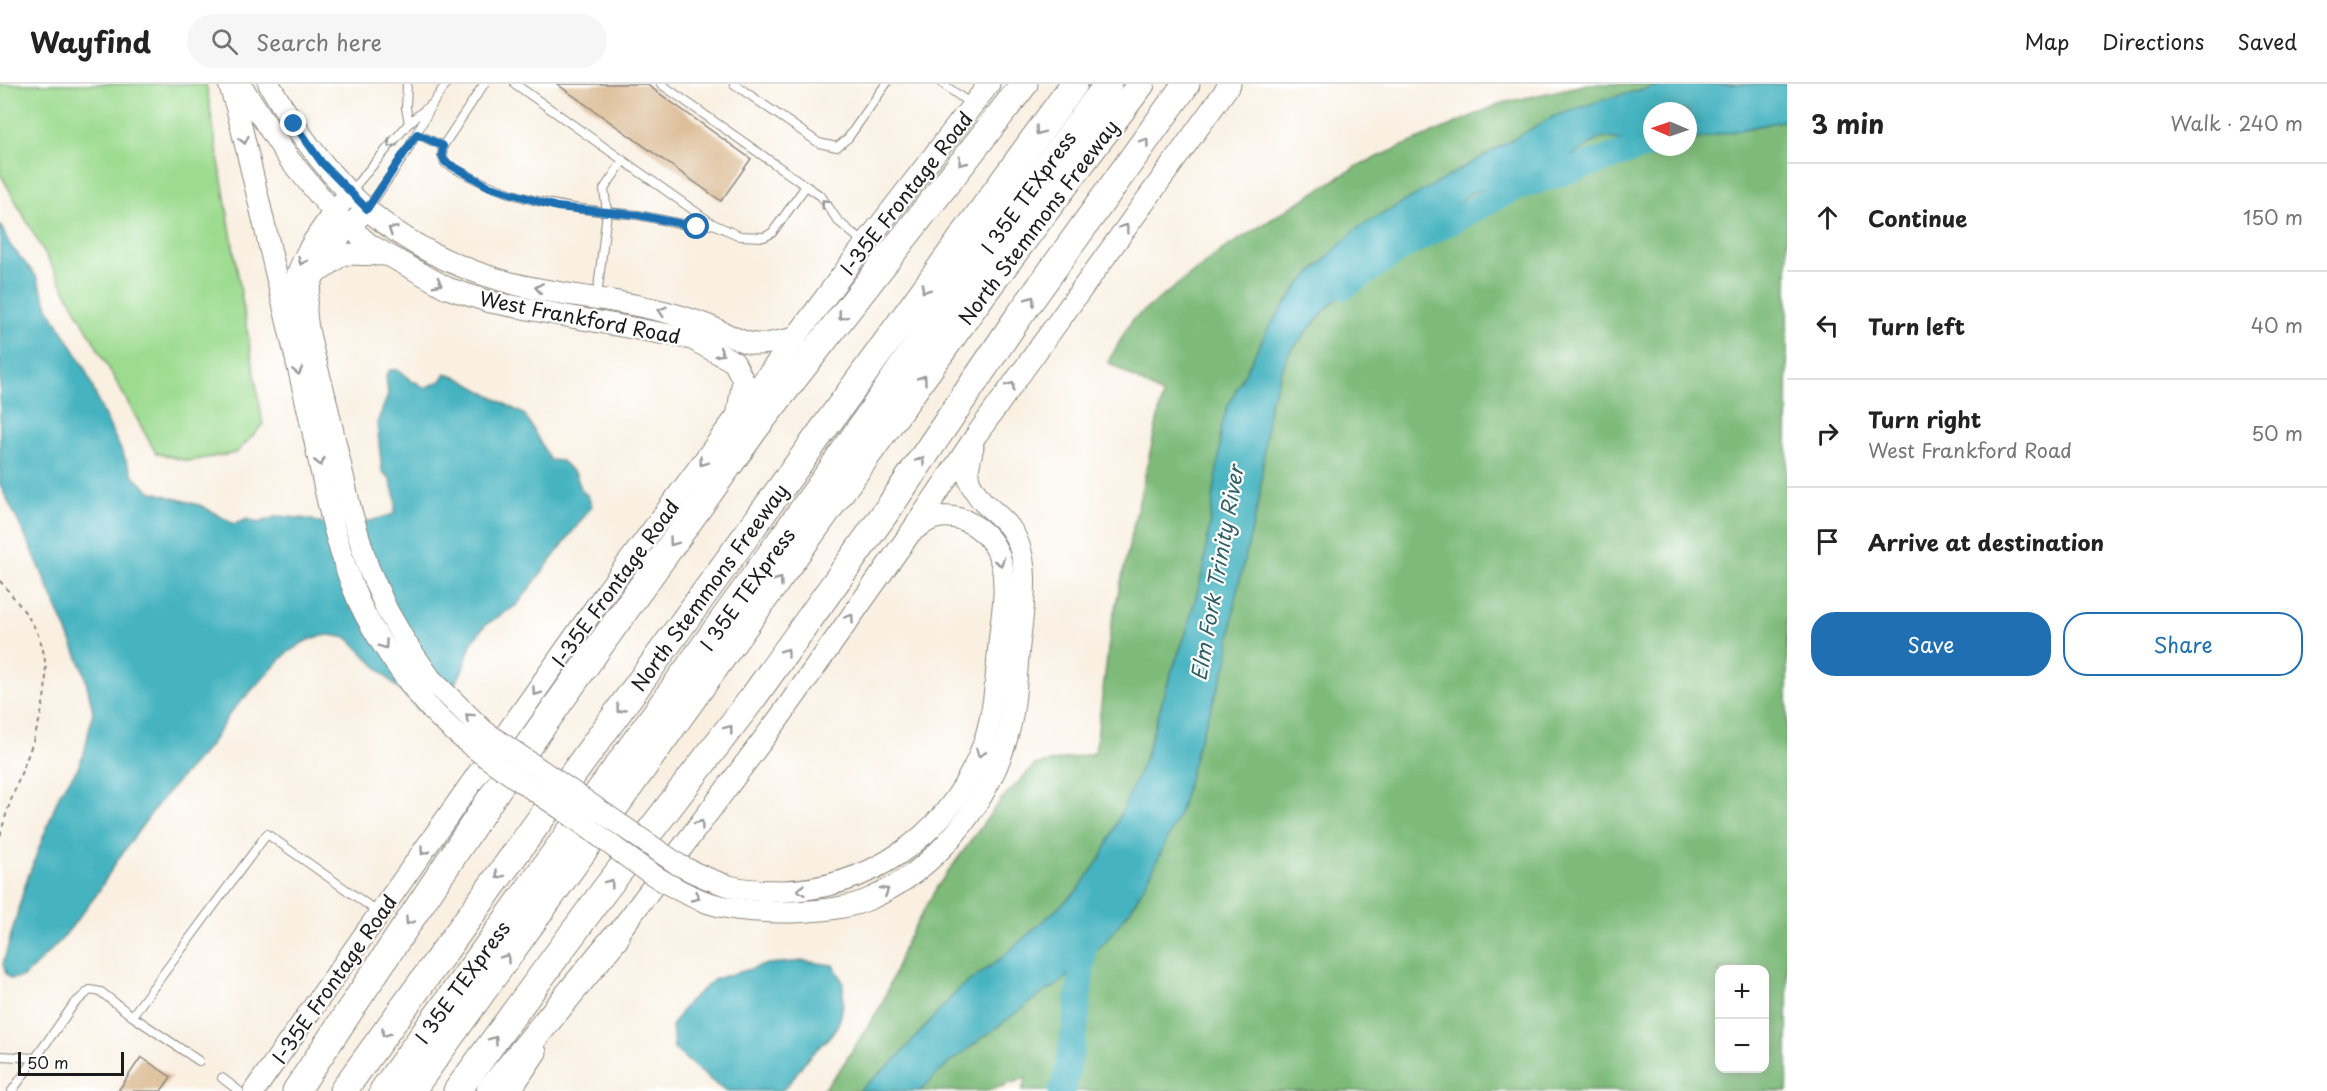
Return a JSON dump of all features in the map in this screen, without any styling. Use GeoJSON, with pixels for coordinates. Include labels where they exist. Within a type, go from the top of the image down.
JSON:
{"type":"FeatureCollection","features":[{"type":"Feature","properties":{"kind":"highway"},"geometry":{"type":"LineString","coordinates":[[296,1091],[500,785],[617,599],[747,421],[1024,84]]}},
{"type":"Feature","properties":{"kind":"highway","name":"North Stemmons Freeway"},"geometry":{"type":"LineString","coordinates":[[343,1091],[1074,84]]}},
{"type":"Feature","properties":{"kind":"highway","name":"I 35E TEXpress"},"geometry":{"type":"LineString","coordinates":[[383,1091],[557,848],[713,654],[834,485],[941,311],[1108,84]]}},
{"type":"Feature","properties":{"kind":"highway","name":"North Stemmons Freeway"},"geometry":{"type":"LineString","coordinates":[[834,485],[982,295],[1141,84]]}},
{"type":"Feature","properties":{"kind":"highway"},"geometry":{"type":"LineString","coordinates":[[459,1089],[604,891],[752,699],[888,509],[1017,319],[1186,84]]}},
{"type":"Feature","properties":{"kind":"highway"},"geometry":{"type":"LineString","coordinates":[[411,1091],[713,654]]}},
{"type":"Feature","properties":{"kind":"highway"},"geometry":{"type":"LineString","coordinates":[[490,1091],[615,938]]}},
{"type":"Feature","properties":{"kind":"main road"},"geometry":{"type":"LineString","coordinates":[[229,84],[237,109],[289,334],[316,401],[368,567],[387,610],[431,679],[484,731],[678,865],[707,879],[735,888],[769,891],[804,890],[838,884],[873,870],[903,853],[927,832],[962,788],[978,759],[994,702],[1005,582],[1001,558],[991,540],[980,527],[954,517],[934,517],[912,532]]}},
{"type":"Feature","properties":{"kind":"main road","name":"West Frankford Road"},"geometry":{"type":"LineString","coordinates":[[240,84],[289,159],[341,219],[370,245],[447,288],[490,302],[593,319],[692,339],[734,362],[742,380],[747,421]]}},
{"type":"Feature","properties":{"kind":"main road","name":"I-35E Frontage Road"},"geometry":{"type":"LineString","coordinates":[[747,421],[796,339],[865,244],[989,84]]}},
{"type":"Feature","properties":{"kind":"main road"},"geometry":{"type":"LineString","coordinates":[[510,1091],[615,938],[780,717],[912,532],[936,492],[977,434],[1230,84]]}},
{"type":"Feature","properties":{"kind":"main road","name":"West Frankford Road"},"geometry":{"type":"LineString","coordinates":[[274,86],[294,124],[322,163],[384,225],[414,245],[458,266],[516,284],[655,309],[756,344],[796,339]]}},
{"type":"Feature","properties":{"kind":"main road"},"geometry":{"type":"LineString","coordinates":[[350,193],[325,258],[313,280],[306,311],[316,401],[339,545],[358,600],[373,629],[428,705],[468,743],[668,884],[706,902],[735,909],[766,912],[807,911],[837,907],[873,898],[928,862],[952,838],[974,810],[1005,746],[1017,673],[1025,573],[1022,550],[1009,527],[982,501],[969,484],[967,473],[977,434]]}},
{"type":"Feature","properties":{"kind":"main road"},"geometry":{"type":"LineString","coordinates":[[289,334],[291,295],[299,267],[309,246],[341,219],[367,209]]}},
{"type":"Feature","properties":{"kind":"main road"},"geometry":{"type":"LineString","coordinates":[[313,280],[328,263],[343,254],[387,255]]}},
{"type":"Feature","properties":{"kind":"main road"},"geometry":{"type":"LineString","coordinates":[[593,319],[597,297]]}},
{"type":"Feature","properties":{"kind":"main road","name":"I-35E Frontage Road"},"geometry":{"type":"LineString","coordinates":[[254,1091],[380,913],[617,599]]}},
{"type":"Feature","properties":{"kind":"lane"},"geometry":{"type":"LineString","coordinates":[[406,84],[406,108],[409,123]]}},
{"type":"Feature","properties":{"kind":"lane"},"geometry":{"type":"LineString","coordinates":[[367,209],[417,134],[446,84]]}},
{"type":"Feature","properties":{"kind":"lane"},"geometry":{"type":"LineString","coordinates":[[484,84],[443,146],[442,155],[445,162],[490,187],[557,207],[638,215],[697,227],[713,224]]}},
{"type":"Feature","properties":{"kind":"lane"},"geometry":{"type":"LineString","coordinates":[[515,84],[713,224],[740,236],[764,237],[772,233],[806,186]]}},
{"type":"Feature","properties":{"kind":"lane"},"geometry":{"type":"LineString","coordinates":[[661,84],[821,196],[838,222],[865,244]]}},
{"type":"Feature","properties":{"kind":"lane"},"geometry":{"type":"LineString","coordinates":[[734,84],[819,143],[837,147],[848,138],[886,84]]}},
{"type":"Feature","properties":{"kind":"lane"},"geometry":{"type":"LineString","coordinates":[[943,84],[973,106]]}},
{"type":"Feature","properties":{"kind":"lane"},"geometry":{"type":"LineString","coordinates":[[350,193],[409,123],[433,103]]}},
{"type":"Feature","properties":{"kind":"lane"},"geometry":{"type":"LineString","coordinates":[[417,134],[443,146]]}},
{"type":"Feature","properties":{"kind":"lane"},"geometry":{"type":"LineString","coordinates":[[597,297],[607,212],[604,189],[623,161]]}},
{"type":"Feature","properties":{"kind":"lane"},"geometry":{"type":"LineString","coordinates":[[132,1016],[267,834],[380,913]]}},
{"type":"Feature","properties":{"kind":"lane"},"geometry":{"type":"LineString","coordinates":[[12,1091],[74,1004],[90,990],[101,992],[199,1061]]}},
{"type":"Feature","properties":{"kind":"lane"},"geometry":{"type":"LineString","coordinates":[[0,1056],[36,1058]]}},
{"type":"Feature","properties":{"kind":"lane"},"geometry":{"type":"LineString","coordinates":[[222,1078],[239,1091]]}},
{"type":"Feature","properties":{"kind":"path"},"geometry":{"type":"LineString","coordinates":[[0,580],[29,619],[39,637],[45,669],[44,709],[40,724],[13,792],[0,837]]}},
{"type":"Feature","properties":{"kind":"green space"},"geometry":{"type":"Polygon","coordinates":[[[0,84],[206,84],[263,425],[236,453],[188,461],[156,453],[0,173],[0,84]]]}},
{"type":"Feature","properties":{"kind":"green space"},"geometry":{"type":"Polygon","coordinates":[[[1588,84],[1787,84],[1787,1091],[1022,1091],[1026,1078],[988,1091],[822,1091],[841,1068],[882,1004],[906,942],[937,887],[1000,801],[1035,765],[1095,753],[1111,626],[1163,395],[1108,362],[1132,320],[1222,250],[1357,166],[1502,103],[1588,84]]]}},
{"type":"Feature","properties":{"kind":"water"},"geometry":{"type":"Polygon","coordinates":[[[1665,84],[1787,84],[1787,120],[1697,139],[1697,102],[1643,102],[1643,144],[1602,137],[1555,166],[1533,185],[1510,189],[1489,188],[1470,193],[1435,224],[1418,233],[1379,262],[1328,307],[1288,354],[1269,406],[1259,500],[1235,600],[1227,663],[1198,745],[1181,809],[1152,872],[1131,909],[1104,943],[1055,987],[1044,992],[949,1063],[920,1091],[858,1091],[894,1061],[960,988],[1001,958],[1078,890],[1102,856],[1144,761],[1186,633],[1203,571],[1221,428],[1228,405],[1269,327],[1299,285],[1356,229],[1552,117],[1609,98],[1665,84]]]}},
{"type":"Feature","properties":{"kind":"water"},"geometry":{"type":"Polygon","coordinates":[[[0,224],[10,245],[36,276],[49,309],[84,366],[134,477],[150,491],[202,506],[234,524],[248,519],[258,523],[278,516],[308,519],[325,524],[370,521],[394,514],[396,501],[390,479],[382,471],[377,423],[388,395],[386,376],[390,370],[397,370],[424,388],[441,381],[445,374],[459,378],[525,415],[550,460],[562,461],[576,475],[582,491],[588,496],[592,506],[517,605],[485,625],[471,644],[462,672],[451,690],[420,711],[348,638],[329,635],[317,637],[287,653],[230,713],[211,744],[160,801],[116,862],[97,894],[62,939],[23,977],[11,979],[6,974],[3,964],[26,882],[60,793],[78,768],[85,750],[93,711],[84,672],[34,554],[0,485],[0,224]]]}},
{"type":"Feature","properties":{"kind":"water"},"geometry":{"type":"Polygon","coordinates":[[[804,961],[833,965],[843,985],[842,1011],[833,1033],[808,1058],[781,1091],[728,1091],[718,1086],[674,1049],[672,1025],[688,1002],[715,979],[768,964],[804,961]]]}},
{"type":"Feature","properties":{"kind":"building"},"geometry":{"type":"Polygon","coordinates":[[[557,84],[646,84],[751,159],[721,201],[557,84]]]}},
{"type":"Feature","properties":{"kind":"building"},"geometry":{"type":"Polygon","coordinates":[[[141,1057],[171,1077],[161,1091],[118,1091],[141,1057]]]}},
{"type":"Feature","properties":{"kind":"waterway","name":"Elm Fork Trinity River"},"geometry":{"type":"LineString","coordinates":[[1344,287],[1405,246],[1512,189],[1643,147]]}},
{"type":"Feature","properties":{"kind":"waterway"},"geometry":{"type":"LineString","coordinates":[[1061,1091],[1064,1086],[1075,1029],[1086,929]]}},
{"type":"Feature","properties":{"kind":"route"},"geometry":{"type":"LineString","coordinates":[[294,124],[322,163],[367,209],[417,134],[443,146],[442,155],[445,162],[490,187],[557,207],[638,215],[697,227]]}}]}
